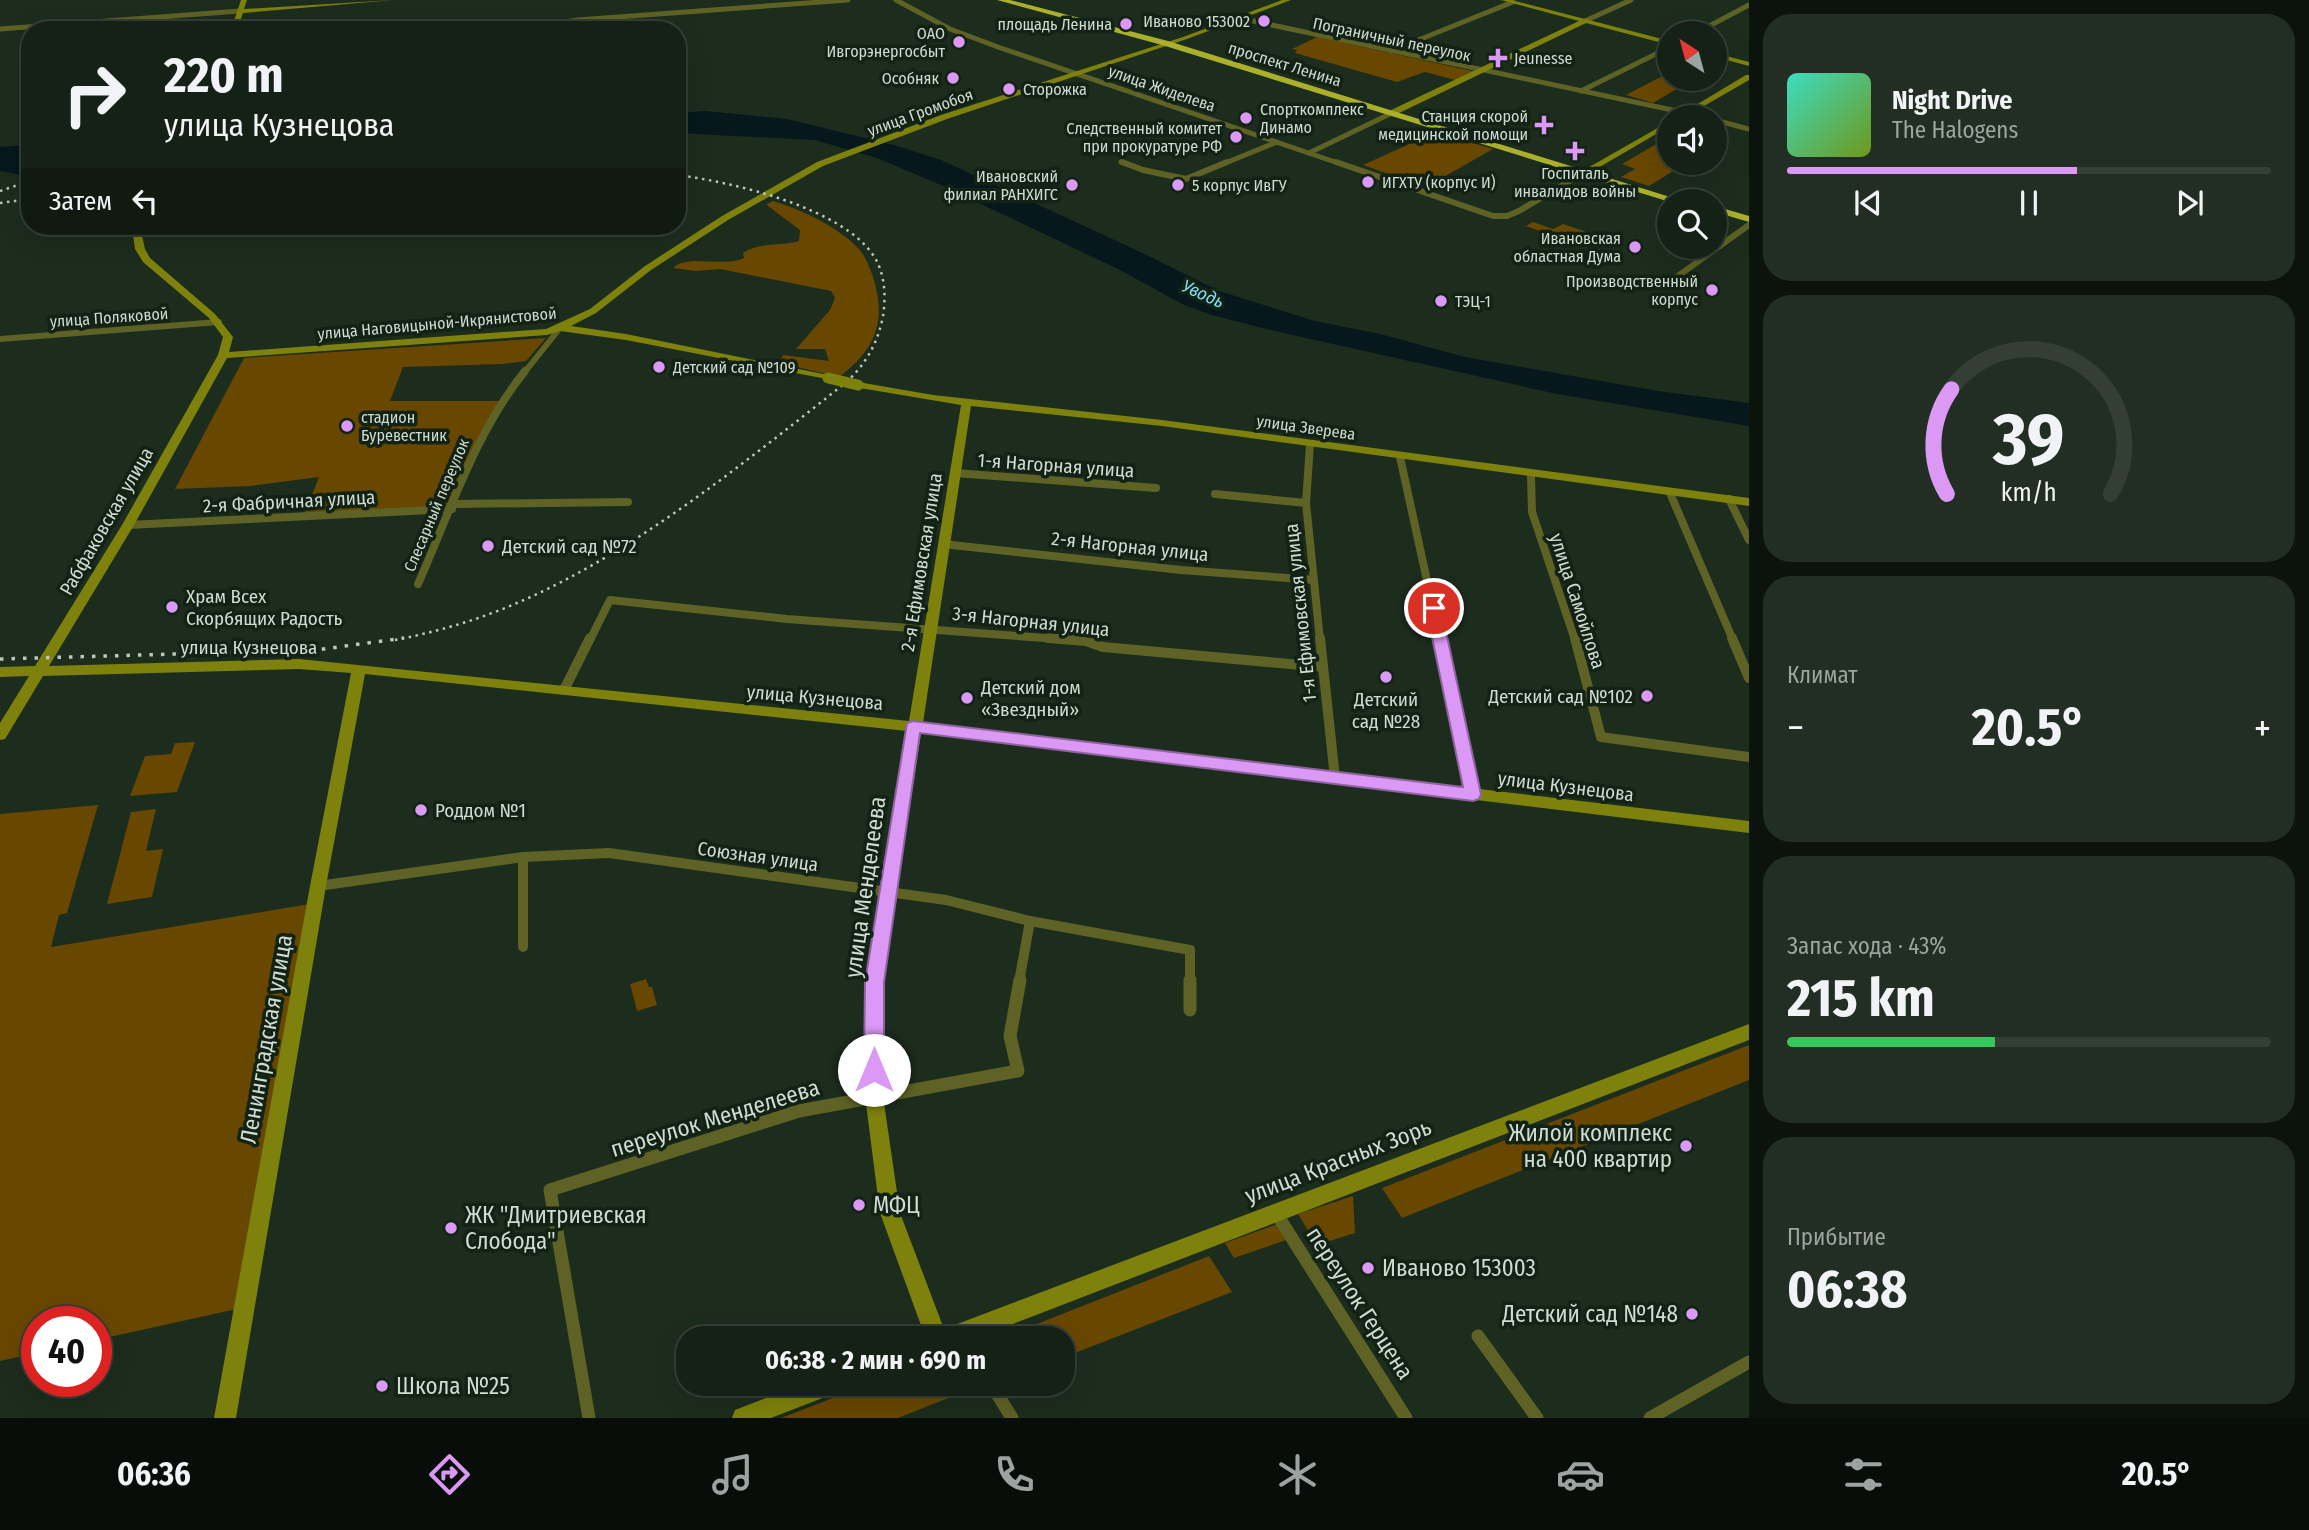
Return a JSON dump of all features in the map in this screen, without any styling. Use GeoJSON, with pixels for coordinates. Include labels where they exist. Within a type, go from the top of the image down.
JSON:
{"type":"FeatureCollection","features":[{"type":"Feature","properties":{"kind":"highway","name":"проспект Ленина"},"geometry":{"type":"LineString","coordinates":[[1001,0],[1169,42],[1191,43],[1395,112]]}},
{"type":"Feature","properties":{"kind":"highway","name":"проспект Ленина"},"geometry":{"type":"LineString","coordinates":[[1015,0],[1169,42],[1657,194]]}},
{"type":"Feature","properties":{"kind":"highway","name":"проспект Ленина"},"geometry":{"type":"LineString","coordinates":[[1586,171],[1657,191]]}},
{"type":"Feature","properties":{"kind":"highway"},"geometry":{"type":"LineString","coordinates":[[1727,215],[1749,222]]}},
{"type":"Feature","properties":{"kind":"main road"},"geometry":{"type":"LineString","coordinates":[[237,21],[244,0]]}},
{"type":"Feature","properties":{"kind":"main road"},"geometry":{"type":"LineString","coordinates":[[240,11],[391,0]]}},
{"type":"Feature","properties":{"kind":"main road","name":"улица Громобоя"},"geometry":{"type":"LineString","coordinates":[[1191,43],[1288,0]]}},
{"type":"Feature","properties":{"kind":"main road","name":"улица Громобоя"},"geometry":{"type":"LineString","coordinates":[[762,194],[842,155],[944,117],[1294,0]]}},
{"type":"Feature","properties":{"kind":"main road"},"geometry":{"type":"LineString","coordinates":[[1504,0],[1657,41]]}},
{"type":"Feature","properties":{"kind":"main road"},"geometry":{"type":"LineString","coordinates":[[1395,112],[1586,21]]}},
{"type":"Feature","properties":{"kind":"main road"},"geometry":{"type":"LineString","coordinates":[[1727,58],[1749,64]]}},
{"type":"Feature","properties":{"kind":"main road"},"geometry":{"type":"LineString","coordinates":[[1700,105],[1749,77]]}},
{"type":"Feature","properties":{"kind":"main road"},"geometry":{"type":"LineString","coordinates":[[1586,171],[1657,130]]}},
{"type":"Feature","properties":{"kind":"main road","name":"Слесарный переулок"},"geometry":{"type":"LineString","coordinates":[[561,328],[593,311],[648,268],[762,194]]}},
{"type":"Feature","properties":{"kind":"main road"},"geometry":{"type":"LineString","coordinates":[[138,235],[140,249],[146,260],[219,322],[228,337],[223,355]]}},
{"type":"Feature","properties":{"kind":"main road","name":"улица Наговицыной-Икрянистовой"},"geometry":{"type":"LineString","coordinates":[[223,355],[410,343],[547,332],[561,328],[645,340],[858,385]]}},
{"type":"Feature","properties":{"kind":"main road","name":"Рабфаковская улица"},"geometry":{"type":"LineString","coordinates":[[0,735],[128,524],[223,355]]}},
{"type":"Feature","properties":{"kind":"main road","name":"улица Зверева"},"geometry":{"type":"LineString","coordinates":[[858,385],[966,404],[1120,417],[1531,476],[1749,502]]}},
{"type":"Feature","properties":{"kind":"main road","name":"2-я Ефимовская улица"},"geometry":{"type":"LineString","coordinates":[[913,727],[966,404]]}},
{"type":"Feature","properties":{"kind":"main road","name":"улица Кузнецова"},"geometry":{"type":"LineString","coordinates":[[0,672],[299,664],[359,668],[913,727],[1749,827]]}},
{"type":"Feature","properties":{"kind":"main road","name":"Ленинградская улица"},"geometry":{"type":"LineString","coordinates":[[225,1418],[359,668]]}},
{"type":"Feature","properties":{"kind":"main road","name":"улица Менделеева"},"geometry":{"type":"LineString","coordinates":[[913,727],[875,982],[874,1096],[891,1213],[932,1326]]}},
{"type":"Feature","properties":{"kind":"main road","name":"улица Красных Зорь"},"geometry":{"type":"LineString","coordinates":[[990,1326],[1276,1213],[1749,1032]]}},
{"type":"Feature","properties":{"kind":"main road"},"geometry":{"type":"LineString","coordinates":[[743,1418],[799,1396]]}},
{"type":"Feature","properties":{"kind":"street"},"geometry":{"type":"LineString","coordinates":[[571,21],[848,0]]}},
{"type":"Feature","properties":{"kind":"street","name":"улица Жиделева"},"geometry":{"type":"LineString","coordinates":[[896,0],[957,32],[1493,216],[1519,211],[1586,171]]}},
{"type":"Feature","properties":{"kind":"street"},"geometry":{"type":"LineString","coordinates":[[1586,21],[1631,0]]}},
{"type":"Feature","properties":{"kind":"street"},"geometry":{"type":"LineString","coordinates":[[1390,51],[1513,2]]}},
{"type":"Feature","properties":{"kind":"street"},"geometry":{"type":"LineString","coordinates":[[1719,21],[1749,5]]}},
{"type":"Feature","properties":{"kind":"street"},"geometry":{"type":"LineString","coordinates":[[107,21],[240,11]]}},
{"type":"Feature","properties":{"kind":"street","name":"Пограничный переулок"},"geometry":{"type":"LineString","coordinates":[[1241,19],[1657,109]]}},
{"type":"Feature","properties":{"kind":"street"},"geometry":{"type":"LineString","coordinates":[[0,29],[21,27]]}},
{"type":"Feature","properties":{"kind":"street"},"geometry":{"type":"LineString","coordinates":[[1581,92],[1657,52]]}},
{"type":"Feature","properties":{"kind":"street"},"geometry":{"type":"LineString","coordinates":[[1309,153],[1395,112]]}},
{"type":"Feature","properties":{"kind":"street"},"geometry":{"type":"LineString","coordinates":[[1727,123],[1749,129]]}},
{"type":"Feature","properties":{"kind":"street"},"geometry":{"type":"LineString","coordinates":[[1121,162],[1143,170],[1186,178],[1278,142]]}},
{"type":"Feature","properties":{"kind":"street"},"geometry":{"type":"LineString","coordinates":[[1671,281],[1749,222]]}},
{"type":"Feature","properties":{"kind":"street","name":"улица Поляковой"},"geometry":{"type":"LineString","coordinates":[[0,339],[219,322]]}},
{"type":"Feature","properties":{"kind":"street","name":"Слесарный переулок"},"geometry":{"type":"LineString","coordinates":[[418,584],[453,506],[473,452],[503,401],[561,328]]}},
{"type":"Feature","properties":{"kind":"street","name":"1-я Ефимовская улица"},"geometry":{"type":"LineString","coordinates":[[1310,444],[1306,503],[1335,778]]}},
{"type":"Feature","properties":{"kind":"street"},"geometry":{"type":"LineString","coordinates":[[1400,457],[1473,794]]}},
{"type":"Feature","properties":{"kind":"street","name":"1-я Нагорная улица"},"geometry":{"type":"LineString","coordinates":[[955,473],[1156,488]]}},
{"type":"Feature","properties":{"kind":"street","name":"улица Самойлова"},"geometry":{"type":"LineString","coordinates":[[1531,476],[1532,512],[1570,621],[1601,737],[1749,757]]}},
{"type":"Feature","properties":{"kind":"street"},"geometry":{"type":"LineString","coordinates":[[1670,493],[1749,677]]}},
{"type":"Feature","properties":{"kind":"street"},"geometry":{"type":"LineString","coordinates":[[1215,494],[1306,503]]}},
{"type":"Feature","properties":{"kind":"street"},"geometry":{"type":"LineString","coordinates":[[1729,499],[1749,540]]}},
{"type":"Feature","properties":{"kind":"street","name":"2-я Фабричная улица"},"geometry":{"type":"LineString","coordinates":[[128,524],[453,506],[628,502]]}},
{"type":"Feature","properties":{"kind":"street","name":"2-я Нагорная улица"},"geometry":{"type":"LineString","coordinates":[[943,544],[1181,570],[1314,580]]}},
{"type":"Feature","properties":{"kind":"street","name":"3-я Нагорная улица"},"geometry":{"type":"LineString","coordinates":[[564,690],[610,600],[787,619],[1086,641],[1103,647],[1324,667]]}},
{"type":"Feature","properties":{"kind":"street","name":"Союзная улица"},"geometry":{"type":"LineString","coordinates":[[318,886],[523,857],[609,853],[888,891],[946,900],[1030,922],[1190,950],[1189,1010]]}},
{"type":"Feature","properties":{"kind":"street"},"geometry":{"type":"LineString","coordinates":[[523,857],[523,947]]}},
{"type":"Feature","properties":{"kind":"street","name":"переулок Менделеева"},"geometry":{"type":"LineString","coordinates":[[589,1418],[550,1190],[799,1111],[1018,1071],[1010,1036],[1030,922]]}},
{"type":"Feature","properties":{"kind":"street","name":"переулок Герцена"},"geometry":{"type":"LineString","coordinates":[[1276,1213],[1406,1418]]}},
{"type":"Feature","properties":{"kind":"street"},"geometry":{"type":"LineString","coordinates":[[1478,1336],[1537,1418]]}},
{"type":"Feature","properties":{"kind":"street"},"geometry":{"type":"LineString","coordinates":[[1650,1418],[1749,1362]]}},
{"type":"Feature","properties":{"kind":"street"},"geometry":{"type":"LineString","coordinates":[[998,1396],[1012,1418]]}},
{"type":"Feature","properties":{"kind":"shaded area"},"geometry":{"type":"Polygon","coordinates":[[[1317,37],[1477,72],[1459,81],[1425,72],[1397,82],[1295,53],[1297,50],[1292,49],[1317,37]]]}},
{"type":"Feature","properties":{"kind":"shaded area"},"geometry":{"type":"Polygon","coordinates":[[[1657,79],[1657,91],[1673,91],[1653,103],[1626,95],[1657,79]]]}},
{"type":"Feature","properties":{"kind":"shaded area"},"geometry":{"type":"Polygon","coordinates":[[[1436,132],[1493,149],[1426,187],[1363,165],[1436,132]]]}},
{"type":"Feature","properties":{"kind":"shaded area"},"geometry":{"type":"Polygon","coordinates":[[[1657,144],[1657,175],[1667,175],[1649,186],[1621,177],[1635,169],[1622,164],[1657,144]]]}},
{"type":"Feature","properties":{"kind":"shaded area"},"geometry":{"type":"Polygon","coordinates":[[[773,201],[807,214],[850,240],[861,251],[870,270],[879,307],[875,333],[862,356],[839,377],[780,363],[783,355],[829,361],[825,349],[796,349],[830,310],[835,298],[831,291],[720,269],[696,271],[673,268],[696,261],[736,261],[744,258],[743,253],[756,247],[799,241],[800,230],[768,206],[767,204],[773,201]]]}},
{"type":"Feature","properties":{"kind":"shaded area"},"geometry":{"type":"Polygon","coordinates":[[[1533,222],[1553,229],[1563,224],[1602,237],[1586,248],[1526,226],[1533,222]]]}},
{"type":"Feature","properties":{"kind":"shaded area","name":"стадион Буревестник"},"geometry":{"type":"Polygon","coordinates":[[[546,338],[526,361],[403,367],[390,401],[500,401],[454,504],[443,509],[305,513],[319,477],[251,486],[175,489],[244,358],[546,338]]]}},
{"type":"Feature","properties":{"kind":"shaded area"},"geometry":{"type":"Polygon","coordinates":[[[195,742],[177,792],[130,796],[145,756],[171,754],[175,743],[195,742]]]}},
{"type":"Feature","properties":{"kind":"shaded area"},"geometry":{"type":"Polygon","coordinates":[[[98,805],[67,913],[59,915],[51,947],[316,903],[246,1307],[112,1336],[112,1306],[21,1306],[21,1356],[0,1361],[0,814],[98,805]]]}},
{"type":"Feature","properties":{"kind":"shaded area"},"geometry":{"type":"Polygon","coordinates":[[[156,809],[146,851],[163,849],[152,897],[107,904],[131,812],[156,809]]]}},
{"type":"Feature","properties":{"kind":"shaded area"},"geometry":{"type":"Polygon","coordinates":[[[646,979],[649,987],[652,987],[657,1005],[637,1011],[630,984],[646,979]]]}},
{"type":"Feature","properties":{"kind":"shaded area"},"geometry":{"type":"Polygon","coordinates":[[[1749,1045],[1749,1080],[1402,1218],[1382,1188],[1749,1045]]]}},
{"type":"Feature","properties":{"kind":"shaded area"},"geometry":{"type":"Polygon","coordinates":[[[1353,1196],[1355,1233],[1317,1245],[1298,1214],[1353,1196]]]}},
{"type":"Feature","properties":{"kind":"shaded area"},"geometry":{"type":"Polygon","coordinates":[[[1283,1222],[1292,1238],[1234,1258],[1225,1243],[1283,1222]]]}},
{"type":"Feature","properties":{"kind":"shaded area"},"geometry":{"type":"Polygon","coordinates":[[[1209,1256],[1232,1292],[1075,1353],[1075,1326],[1032,1326],[1209,1256]]]}},
{"type":"Feature","properties":{"kind":"shaded area"},"geometry":{"type":"Polygon","coordinates":[[[838,1396],[953,1396],[898,1418],[781,1418],[838,1396]]]}},
{"type":"Feature","properties":{"kind":"water","name":"Уводь"},"geometry":{"type":"Polygon","coordinates":[[[705,111],[787,119],[894,145],[941,160],[1219,291],[1315,321],[1380,334],[1465,357],[1658,391],[1749,403],[1749,426],[1557,394],[1212,315],[1184,305],[1120,270],[941,185],[877,158],[815,140],[686,133],[686,112],[705,111]]]}},
{"type":"Feature","properties":{"kind":"water"},"geometry":{"type":"Polygon","coordinates":[[[21,146],[21,177],[17,174],[0,171],[0,147],[21,146]]]}},
{"type":"Feature","properties":{"kind":"railway"},"geometry":{"type":"LineString","coordinates":[[404,638],[457,625],[502,609],[561,582],[604,558],[728,475],[844,384],[870,353],[883,316],[884,286],[875,258],[860,240],[839,225],[785,200],[727,184],[686,177]]}},
{"type":"Feature","properties":{"kind":"railway"},"geometry":{"type":"LineString","coordinates":[[0,191],[21,184]]}},
{"type":"Feature","properties":{"kind":"railway"},"geometry":{"type":"LineString","coordinates":[[0,203],[21,200]]}},
{"type":"Feature","properties":{"kind":"railway"},"geometry":{"type":"LineString","coordinates":[[0,659],[316,650],[404,638]]}},
{"type":"Feature","properties":{"kind":"railway"},"geometry":{"type":"LineString","coordinates":[[395,640],[404,638]]}},
{"type":"Feature","properties":{"kind":"place","name":"Иваново 153002"},"geometry":{"type":"Point","coordinates":[1264,21]}},
{"type":"Feature","properties":{"kind":"place","name":"площадь Ленина"},"geometry":{"type":"Point","coordinates":[1126,24]}},
{"type":"Feature","properties":{"kind":"place","name":"ОАО Ивгорэнергосбыт"},"geometry":{"type":"Point","coordinates":[959,42]}},
{"type":"Feature","properties":{"kind":"place","name":"Jeunesse"},"geometry":{"type":"Point","coordinates":[1498,58]}},
{"type":"Feature","properties":{"kind":"place","name":"Особняк"},"geometry":{"type":"Point","coordinates":[953,78]}},
{"type":"Feature","properties":{"kind":"place","name":"Сторожка"},"geometry":{"type":"Point","coordinates":[1009,89]}},
{"type":"Feature","properties":{"kind":"place","name":"Спорткомплекс Динамо"},"geometry":{"type":"Point","coordinates":[1246,118]}},
{"type":"Feature","properties":{"kind":"place","name":"Станция скорой медицинской помощи"},"geometry":{"type":"Point","coordinates":[1544,125]}},
{"type":"Feature","properties":{"kind":"place","name":"Следственный комитет при прокуратуре РФ"},"geometry":{"type":"Point","coordinates":[1236,137]}},
{"type":"Feature","properties":{"kind":"place","name":"Госпиталь инвалидов войны"},"geometry":{"type":"Point","coordinates":[1575,151]}},
{"type":"Feature","properties":{"kind":"place","name":"ИГХТУ (корпус И)"},"geometry":{"type":"Point","coordinates":[1368,182]}},
{"type":"Feature","properties":{"kind":"place","name":"Ивановский филиал РАНХИГС"},"geometry":{"type":"Point","coordinates":[1072,185]}},
{"type":"Feature","properties":{"kind":"place","name":"5 корпус ИвГУ"},"geometry":{"type":"Point","coordinates":[1178,185]}},
{"type":"Feature","properties":{"kind":"place","name":"Ивановская областная Дума"},"geometry":{"type":"Point","coordinates":[1635,247]}},
{"type":"Feature","properties":{"kind":"place","name":"Производственный корпус"},"geometry":{"type":"Point","coordinates":[1712,290]}},
{"type":"Feature","properties":{"kind":"place","name":"ТЭЦ-1"},"geometry":{"type":"Point","coordinates":[1441,301]}},
{"type":"Feature","properties":{"kind":"place","name":"Детский сад №109"},"geometry":{"type":"Point","coordinates":[659,367]}},
{"type":"Feature","properties":{"kind":"place","name":"стадион Буревестник"},"geometry":{"type":"Point","coordinates":[347,426]}},
{"type":"Feature","properties":{"kind":"place","name":"Детский сад №72"},"geometry":{"type":"Point","coordinates":[488,546]}},
{"type":"Feature","properties":{"kind":"place","name":"Храм Всех Скорбящих Радость"},"geometry":{"type":"Point","coordinates":[172,607]}},
{"type":"Feature","properties":{"kind":"place","name":"Детский сад №28"},"geometry":{"type":"Point","coordinates":[1386,677]}},
{"type":"Feature","properties":{"kind":"place","name":"Детский сад №102"},"geometry":{"type":"Point","coordinates":[1647,696]}},
{"type":"Feature","properties":{"kind":"place","name":"Детский дом «Звездный»"},"geometry":{"type":"Point","coordinates":[967,698]}},
{"type":"Feature","properties":{"kind":"place","name":"Роддом №1"},"geometry":{"type":"Point","coordinates":[421,810]}},
{"type":"Feature","properties":{"kind":"place","name":"Жилой комплекс на 400 квартир"},"geometry":{"type":"Point","coordinates":[1686,1146]}},
{"type":"Feature","properties":{"kind":"place","name":"МФЦ"},"geometry":{"type":"Point","coordinates":[859,1205]}},
{"type":"Feature","properties":{"kind":"place","name":"ЖК \"Дмитриевская Слобода\""},"geometry":{"type":"Point","coordinates":[451,1228]}},
{"type":"Feature","properties":{"kind":"place","name":"Иваново 153003"},"geometry":{"type":"Point","coordinates":[1368,1268]}},
{"type":"Feature","properties":{"kind":"place","name":"Детский сад №148"},"geometry":{"type":"Point","coordinates":[1692,1314]}},
{"type":"Feature","properties":{"kind":"place","name":"Школа №25"},"geometry":{"type":"Point","coordinates":[382,1386]}},
{"type":"Feature","properties":{"kind":"route"},"geometry":{"type":"LineString","coordinates":[[874,1070],[875,982],[913,727],[1473,794],[1434,608]]}}]}
